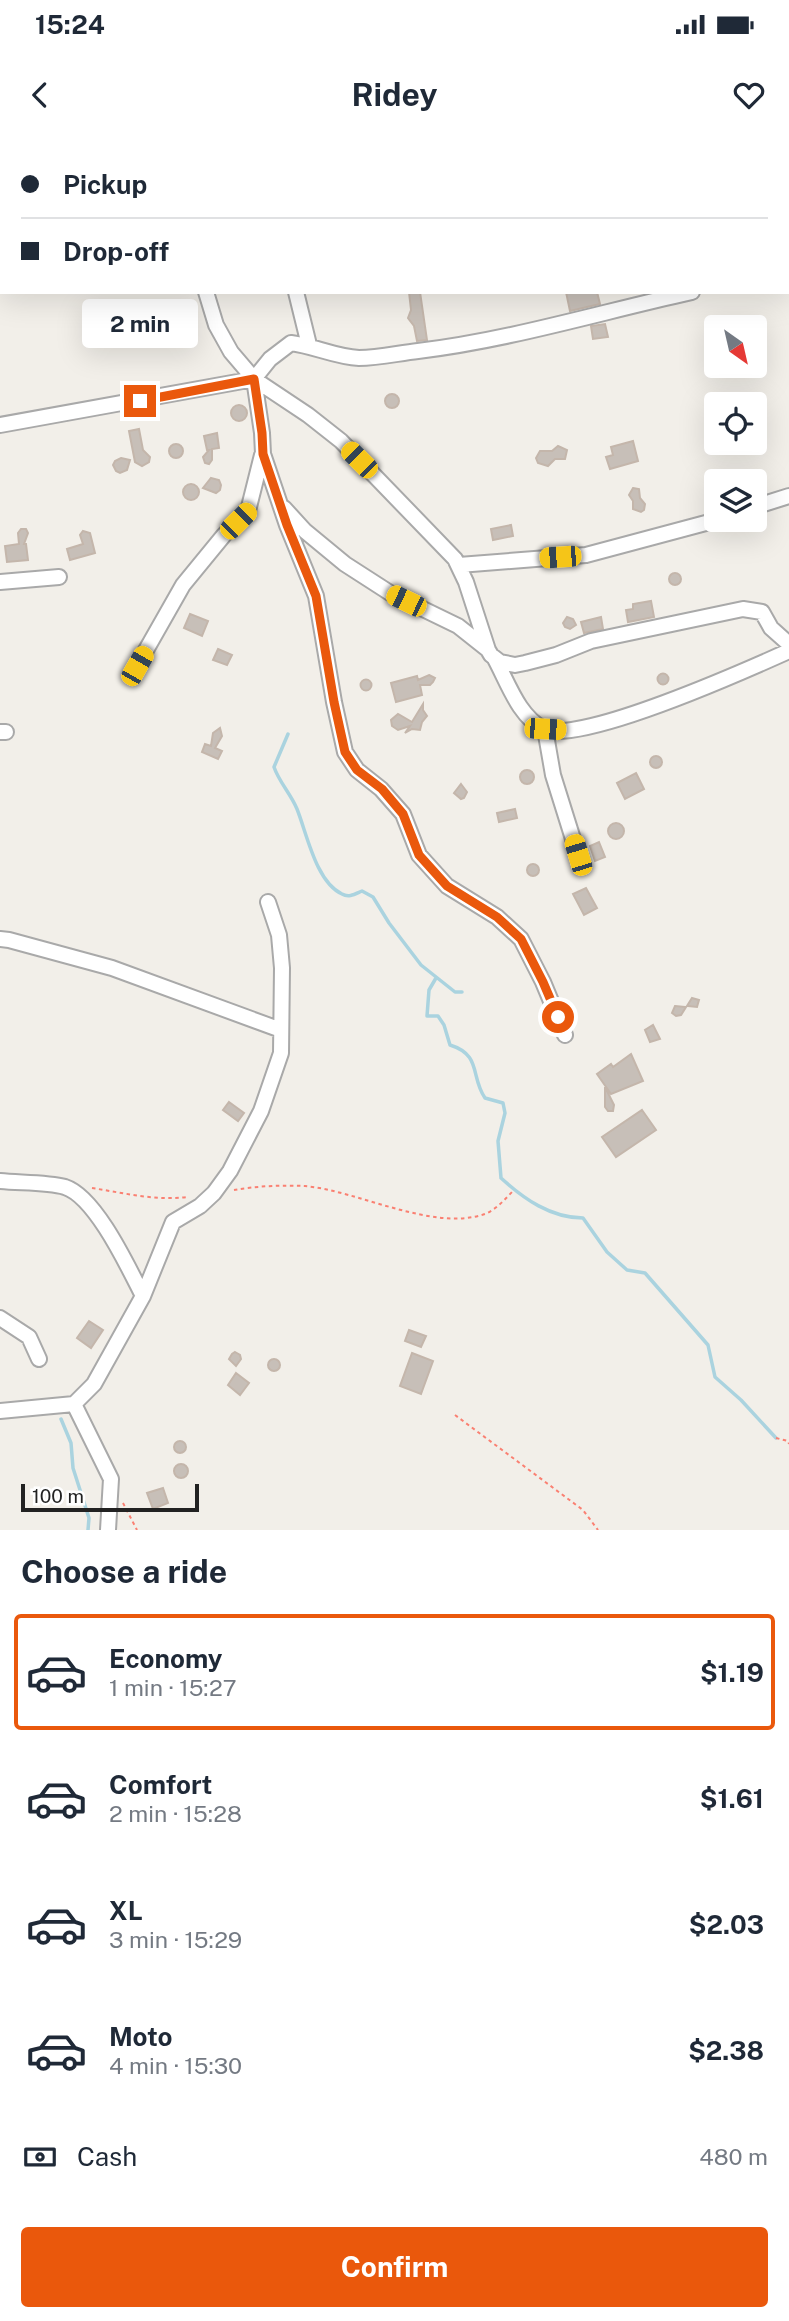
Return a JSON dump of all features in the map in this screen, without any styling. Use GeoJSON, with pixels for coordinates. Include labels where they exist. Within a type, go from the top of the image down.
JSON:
{"type":"FeatureCollection","features":[{"type":"Feature","properties":{"kind":"street"},"geometry":{"type":"LineString","coordinates":[[207,294],[216,325],[231,352],[254,379],[341,441],[459,565],[492,654],[523,712],[545,729],[575,731],[679,698],[789,652]]}},
{"type":"Feature","properties":{"kind":"street"},"geometry":{"type":"LineString","coordinates":[[296,294],[309,345]]}},
{"type":"Feature","properties":{"kind":"street"},"geometry":{"type":"LineString","coordinates":[[0,425],[254,379],[270,359],[291,343],[309,345],[335,355],[359,358],[438,349],[683,294]]}},
{"type":"Feature","properties":{"kind":"street"},"geometry":{"type":"LineString","coordinates":[[137,666],[183,585],[248,510],[253,498],[263,454],[254,379]]}},
{"type":"Feature","properties":{"kind":"street"},"geometry":{"type":"LineString","coordinates":[[263,454],[316,596],[345,752],[357,770],[382,789],[403,814],[419,855],[447,886],[497,917],[521,939],[565,1035]]}},
{"type":"Feature","properties":{"kind":"street"},"geometry":{"type":"LineString","coordinates":[[767,503],[789,496]]}},
{"type":"Feature","properties":{"kind":"street"},"geometry":{"type":"LineString","coordinates":[[280,504],[305,531],[345,564],[390,593],[458,626],[492,654],[515,664],[539,661],[591,641],[743,609],[762,612],[771,628],[789,644]]}},
{"type":"Feature","properties":{"kind":"street"},"geometry":{"type":"LineString","coordinates":[[459,565],[586,555],[704,523]]}},
{"type":"Feature","properties":{"kind":"street"},"geometry":{"type":"LineString","coordinates":[[0,582],[59,578]]}},
{"type":"Feature","properties":{"kind":"street"},"geometry":{"type":"LineString","coordinates":[[545,729],[553,775],[578,855]]}},
{"type":"Feature","properties":{"kind":"street"},"geometry":{"type":"LineString","coordinates":[[0,1411],[74,1404],[94,1384],[143,1296],[173,1222],[200,1206],[214,1193],[230,1171],[261,1111],[281,1053],[282,968],[279,935],[268,902]]}},
{"type":"Feature","properties":{"kind":"street"},"geometry":{"type":"LineString","coordinates":[[0,939],[112,968],[281,1030]]}},
{"type":"Feature","properties":{"kind":"street"},"geometry":{"type":"LineString","coordinates":[[0,1181],[67,1188],[89,1206],[108,1230],[143,1296]]}},
{"type":"Feature","properties":{"kind":"street"},"geometry":{"type":"LineString","coordinates":[[0,1318],[29,1337],[39,1359]]}},
{"type":"Feature","properties":{"kind":"street"},"geometry":{"type":"LineString","coordinates":[[74,1404],[111,1479],[108,1530]]}},
{"type":"Feature","properties":{"kind":"path"},"geometry":{"type":"LineString","coordinates":[[214,1193],[243,1188],[304,1186],[384,1203],[404,1212],[453,1219],[485,1213],[500,1205],[514,1190]]}},
{"type":"Feature","properties":{"kind":"path"},"geometry":{"type":"LineString","coordinates":[[87,1187],[139,1196],[172,1199],[191,1197]]}},
{"type":"Feature","properties":{"kind":"path"},"geometry":{"type":"LineString","coordinates":[[454,1415],[583,1510],[598,1530]]}},
{"type":"Feature","properties":{"kind":"path"},"geometry":{"type":"LineString","coordinates":[[776,1438],[788,1441],[789,1444]]}},
{"type":"Feature","properties":{"kind":"path"},"geometry":{"type":"LineString","coordinates":[[122,1499],[137,1530]]}},
{"type":"Feature","properties":{"kind":"building"},"geometry":{"type":"Polygon","coordinates":[[[409,294],[420,294],[427,340],[417,341],[414,326],[408,318],[411,310],[409,294]]]}},
{"type":"Feature","properties":{"kind":"building"},"geometry":{"type":"Polygon","coordinates":[[[566,294],[598,294],[600,304],[570,311],[566,294]]]}},
{"type":"Feature","properties":{"kind":"building"},"geometry":{"type":"Polygon","coordinates":[[[163,308],[167,321],[132,331],[129,319],[163,308]]]}},
{"type":"Feature","properties":{"kind":"building"},"geometry":{"type":"Polygon","coordinates":[[[605,324],[608,337],[593,339],[591,326],[605,324]]]}},
{"type":"Feature","properties":{"kind":"building"},"geometry":{"type":"Polygon","coordinates":[[[389,394],[395,394],[399,401],[395,408],[389,408],[385,404],[385,398],[389,394]]]}},
{"type":"Feature","properties":{"kind":"building"},"geometry":{"type":"Polygon","coordinates":[[[239,405],[247,413],[239,421],[231,413],[239,405]]]}},
{"type":"Feature","properties":{"kind":"building"},"geometry":{"type":"Polygon","coordinates":[[[139,429],[143,450],[150,457],[149,462],[142,466],[135,462],[129,431],[139,429]]]}},
{"type":"Feature","properties":{"kind":"building"},"geometry":{"type":"Polygon","coordinates":[[[217,433],[219,448],[212,449],[212,460],[209,464],[205,463],[203,457],[209,450],[204,436],[217,433]]]}},
{"type":"Feature","properties":{"kind":"building"},"geometry":{"type":"Polygon","coordinates":[[[633,441],[638,461],[610,469],[606,457],[613,455],[611,447],[633,441]]]}},
{"type":"Feature","properties":{"kind":"building"},"geometry":{"type":"Polygon","coordinates":[[[173,444],[179,444],[183,451],[179,458],[173,458],[169,454],[169,448],[173,444]]]}},
{"type":"Feature","properties":{"kind":"building"},"geometry":{"type":"Polygon","coordinates":[[[558,446],[567,450],[565,459],[555,459],[548,466],[538,463],[536,458],[540,451],[552,451],[558,446]]]}},
{"type":"Feature","properties":{"kind":"building"},"geometry":{"type":"Polygon","coordinates":[[[121,458],[130,460],[127,470],[120,473],[113,465],[121,458]]]}},
{"type":"Feature","properties":{"kind":"building"},"geometry":{"type":"Polygon","coordinates":[[[211,478],[219,480],[221,485],[216,493],[203,488],[211,478]]]}},
{"type":"Feature","properties":{"kind":"building"},"geometry":{"type":"Polygon","coordinates":[[[191,484],[199,492],[191,500],[183,492],[191,484]]]}},
{"type":"Feature","properties":{"kind":"building"},"geometry":{"type":"Polygon","coordinates":[[[633,488],[639,489],[640,498],[645,504],[641,512],[633,509],[633,501],[629,495],[633,488]]]}},
{"type":"Feature","properties":{"kind":"building"},"geometry":{"type":"Polygon","coordinates":[[[511,525],[513,536],[493,540],[491,529],[511,525]]]}},
{"type":"Feature","properties":{"kind":"building"},"geometry":{"type":"Polygon","coordinates":[[[21,529],[26,529],[28,533],[24,544],[28,560],[7,562],[5,546],[19,544],[18,533],[21,529]]]}},
{"type":"Feature","properties":{"kind":"building"},"geometry":{"type":"Polygon","coordinates":[[[83,531],[90,533],[95,553],[70,560],[67,549],[83,544],[80,535],[83,531]]]}},
{"type":"Feature","properties":{"kind":"building"},"geometry":{"type":"Polygon","coordinates":[[[675,573],[681,579],[675,585],[669,579],[675,573]]]}},
{"type":"Feature","properties":{"kind":"building"},"geometry":{"type":"Polygon","coordinates":[[[651,601],[654,617],[628,622],[626,610],[633,609],[633,604],[651,601]]]}},
{"type":"Feature","properties":{"kind":"building"},"geometry":{"type":"Polygon","coordinates":[[[190,614],[208,621],[202,636],[184,628],[190,614]]]}},
{"type":"Feature","properties":{"kind":"building"},"geometry":{"type":"Polygon","coordinates":[[[567,617],[573,619],[576,625],[570,629],[563,623],[567,617]]]}},
{"type":"Feature","properties":{"kind":"building"},"geometry":{"type":"Polygon","coordinates":[[[601,617],[603,629],[584,633],[581,622],[601,617]]]}},
{"type":"Feature","properties":{"kind":"building"},"geometry":{"type":"Polygon","coordinates":[[[218,649],[232,655],[227,665],[213,660],[218,649]]]}},
{"type":"Feature","properties":{"kind":"building"},"geometry":{"type":"Polygon","coordinates":[[[663,674],[667,675],[667,683],[663,684],[659,683],[658,679],[659,675],[663,674]]]}},
{"type":"Feature","properties":{"kind":"building"},"geometry":{"type":"Polygon","coordinates":[[[429,675],[435,678],[430,685],[420,685],[422,695],[396,702],[391,683],[417,676],[418,680],[429,675]]]}},
{"type":"Feature","properties":{"kind":"building"},"geometry":{"type":"Polygon","coordinates":[[[366,679],[372,685],[366,691],[360,685],[366,679]]]}},
{"type":"Feature","properties":{"kind":"building"},"geometry":{"type":"Polygon","coordinates":[[[423,704],[427,716],[420,730],[412,729],[405,733],[410,726],[398,730],[392,726],[391,720],[398,714],[412,722],[423,704]]]}},
{"type":"Feature","properties":{"kind":"building"},"geometry":{"type":"Polygon","coordinates":[[[220,728],[222,736],[215,748],[222,751],[218,759],[202,752],[205,744],[211,746],[213,733],[220,728]]]}},
{"type":"Feature","properties":{"kind":"building"},"geometry":{"type":"Polygon","coordinates":[[[651,757],[661,757],[661,767],[651,767],[651,757]]]}},
{"type":"Feature","properties":{"kind":"building"},"geometry":{"type":"Polygon","coordinates":[[[527,770],[532,772],[532,782],[527,784],[522,782],[520,777],[522,772],[527,770]]]}},
{"type":"Feature","properties":{"kind":"building"},"geometry":{"type":"Polygon","coordinates":[[[636,773],[644,789],[625,799],[617,783],[636,773]]]}},
{"type":"Feature","properties":{"kind":"building"},"geometry":{"type":"Polygon","coordinates":[[[461,784],[467,792],[461,799],[454,793],[461,784]]]}},
{"type":"Feature","properties":{"kind":"building"},"geometry":{"type":"Polygon","coordinates":[[[515,809],[517,818],[499,822],[497,813],[515,809]]]}},
{"type":"Feature","properties":{"kind":"building"},"geometry":{"type":"Polygon","coordinates":[[[616,823],[624,831],[616,839],[608,831],[616,823]]]}},
{"type":"Feature","properties":{"kind":"building"},"geometry":{"type":"Polygon","coordinates":[[[599,842],[605,857],[595,861],[590,846],[599,842]]]}},
{"type":"Feature","properties":{"kind":"building"},"geometry":{"type":"Polygon","coordinates":[[[533,864],[539,870],[533,876],[527,870],[533,864]]]}},
{"type":"Feature","properties":{"kind":"building"},"geometry":{"type":"Polygon","coordinates":[[[586,888],[597,908],[584,915],[573,894],[586,888]]]}},
{"type":"Feature","properties":{"kind":"building"},"geometry":{"type":"Polygon","coordinates":[[[692,998],[699,1000],[697,1007],[687,1006],[692,998]]]}},
{"type":"Feature","properties":{"kind":"building"},"geometry":{"type":"Polygon","coordinates":[[[675,1006],[686,1007],[681,1015],[676,1016],[672,1013],[675,1006]]]}},
{"type":"Feature","properties":{"kind":"building"},"geometry":{"type":"Polygon","coordinates":[[[653,1025],[660,1039],[650,1042],[645,1030],[653,1025]]]}},
{"type":"Feature","properties":{"kind":"building"},"geometry":{"type":"Polygon","coordinates":[[[631,1054],[643,1081],[611,1094],[597,1074],[631,1054]]]}},
{"type":"Feature","properties":{"kind":"building"},"geometry":{"type":"Polygon","coordinates":[[[605,1087],[614,1105],[613,1111],[608,1111],[605,1107],[605,1087]]]}},
{"type":"Feature","properties":{"kind":"building"},"geometry":{"type":"Polygon","coordinates":[[[229,1102],[244,1113],[238,1121],[223,1110],[229,1102]]]}},
{"type":"Feature","properties":{"kind":"building"},"geometry":{"type":"Polygon","coordinates":[[[642,1110],[656,1130],[616,1157],[602,1137],[642,1110]]]}},
{"type":"Feature","properties":{"kind":"building"},"geometry":{"type":"Polygon","coordinates":[[[89,1321],[103,1330],[91,1348],[77,1338],[89,1321]]]}},
{"type":"Feature","properties":{"kind":"building"},"geometry":{"type":"Polygon","coordinates":[[[409,1330],[426,1336],[421,1347],[405,1341],[409,1330]]]}},
{"type":"Feature","properties":{"kind":"building"},"geometry":{"type":"Polygon","coordinates":[[[235,1352],[241,1359],[236,1366],[229,1359],[235,1352]]]}},
{"type":"Feature","properties":{"kind":"building"},"geometry":{"type":"Polygon","coordinates":[[[412,1353],[433,1361],[421,1394],[400,1386],[412,1353]]]}},
{"type":"Feature","properties":{"kind":"building"},"geometry":{"type":"Polygon","coordinates":[[[274,1359],[280,1365],[274,1371],[268,1365],[274,1359]]]}},
{"type":"Feature","properties":{"kind":"building"},"geometry":{"type":"Polygon","coordinates":[[[236,1373],[249,1383],[240,1395],[228,1385],[236,1373]]]}},
{"type":"Feature","properties":{"kind":"building"},"geometry":{"type":"Polygon","coordinates":[[[180,1441],[186,1447],[180,1453],[174,1447],[180,1441]]]}},
{"type":"Feature","properties":{"kind":"building"},"geometry":{"type":"Polygon","coordinates":[[[181,1464],[186,1466],[186,1476],[181,1478],[176,1476],[174,1471],[176,1466],[181,1464]]]}},
{"type":"Feature","properties":{"kind":"building"},"geometry":{"type":"Polygon","coordinates":[[[163,1488],[168,1503],[153,1509],[147,1493],[163,1488]]]}},
{"type":"Feature","properties":{"kind":"waterway"},"geometry":{"type":"LineString","coordinates":[[288,734],[274,767],[294,804],[325,879],[345,895],[362,891],[373,897],[421,965],[455,992],[462,992]]}},
{"type":"Feature","properties":{"kind":"waterway"},"geometry":{"type":"LineString","coordinates":[[436,978],[429,990],[427,1016],[438,1016],[444,1025],[450,1045],[467,1054],[485,1098],[503,1103],[505,1113],[498,1141],[501,1178],[519,1193],[549,1211],[583,1218],[607,1252],[627,1270],[645,1273],[708,1345],[715,1377],[741,1400],[776,1438]]}},
{"type":"Feature","properties":{"kind":"waterway"},"geometry":{"type":"LineString","coordinates":[[61,1419],[71,1443],[73,1468],[89,1518],[88,1530]]}},
{"type":"Feature","properties":{"kind":"route"},"geometry":{"type":"LineString","coordinates":[[140,401],[254,379],[263,454],[287,525],[316,596],[345,752],[357,770],[382,789],[403,814],[419,855],[447,886],[497,917],[521,939],[558,1017]]}}]}
